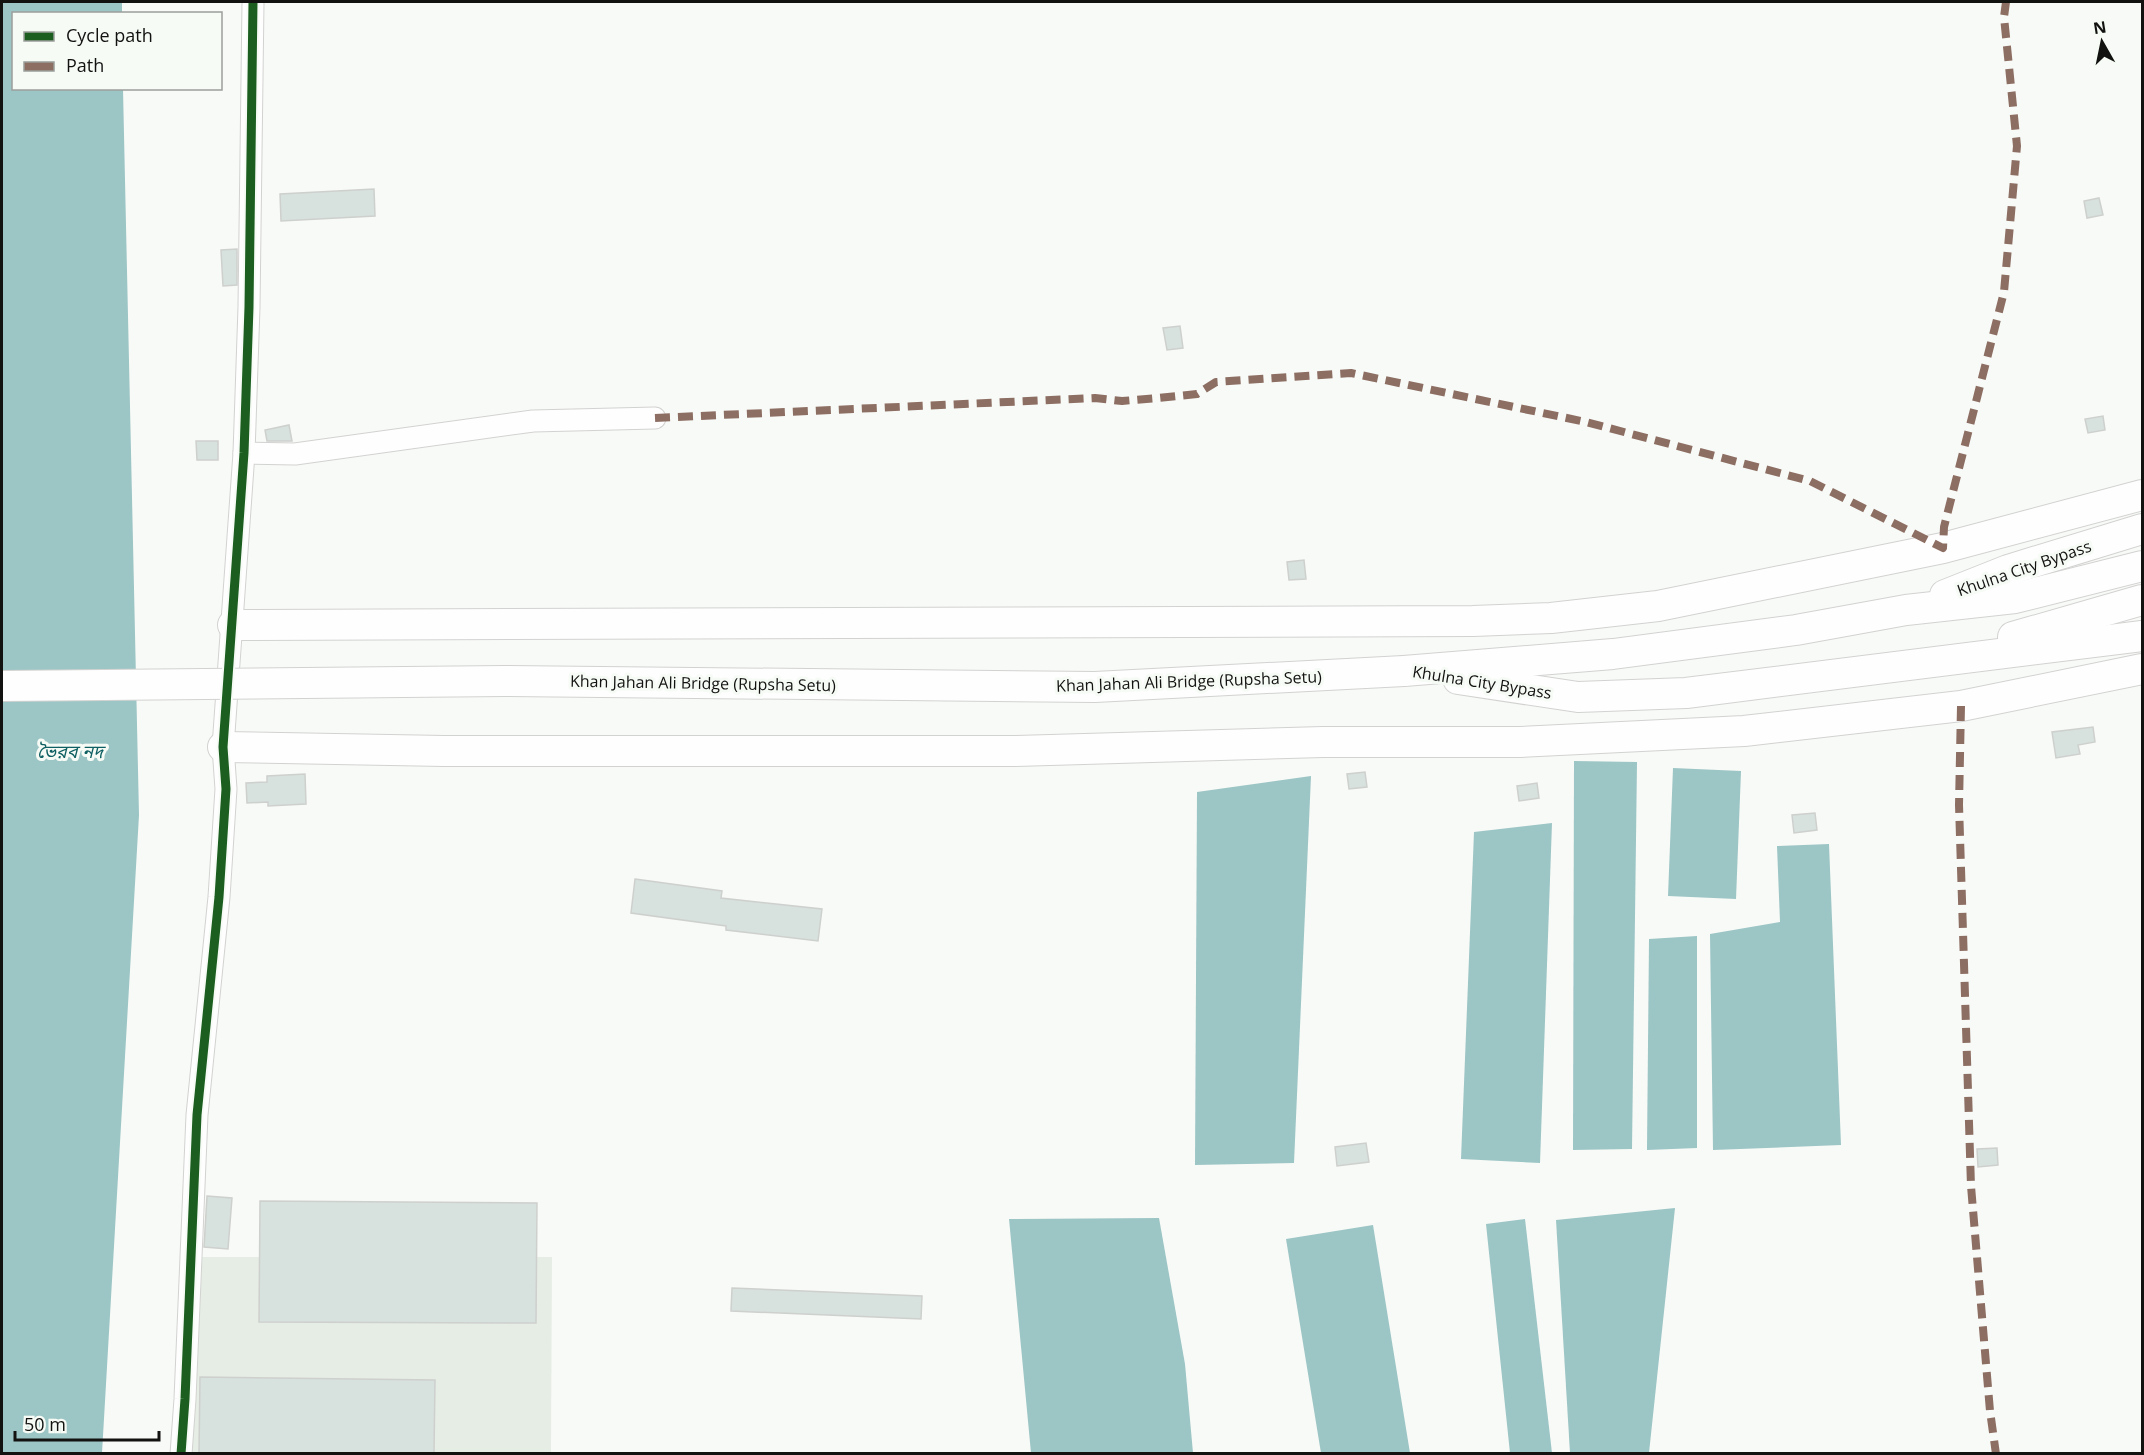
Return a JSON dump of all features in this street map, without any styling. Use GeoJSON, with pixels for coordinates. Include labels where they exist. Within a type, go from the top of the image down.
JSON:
{"type":"FeatureCollection","features":[{"type":"Feature","properties":{"kind":"highway"},"geometry":{"type":"LineString","coordinates":[[232,625],[1473,621],[1551,618],[1658,606],[1920,552],[2142,495]]}},
{"type":"Feature","properties":{"kind":"highway","name":"Khulna City Bypass"},"geometry":{"type":"LineString","coordinates":[[1906,610],[2007,570],[2142,529]]}},
{"type":"Feature","properties":{"kind":"highway","name":"Khulna City Bypass"},"geometry":{"type":"LineString","coordinates":[[1404,671],[1613,654],[1796,630],[1906,610],[2142,550]]}},
{"type":"Feature","properties":{"kind":"highway","name":"Khulna City Bypass"},"geometry":{"type":"LineString","coordinates":[[1906,610],[2015,598],[2142,566]]}},
{"type":"Feature","properties":{"kind":"highway","name":"Khulna City Bypass"},"geometry":{"type":"LineString","coordinates":[[1906,610],[2018,609],[2142,579]]}},
{"type":"Feature","properties":{"kind":"highway","name":"Khulna City Bypass"},"geometry":{"type":"LineString","coordinates":[[1915,665],[2142,600]]}},
{"type":"Feature","properties":{"kind":"highway","name":"Khulna City Bypass"},"geometry":{"type":"LineString","coordinates":[[1915,665],[2142,620]]}},
{"type":"Feature","properties":{"kind":"highway","name":"Khulna City Bypass"},"geometry":{"type":"LineString","coordinates":[[1404,671],[1578,697],[1686,693],[2142,636]]}},
{"type":"Feature","properties":{"kind":"highway","name":"Khulna City Bypass"},"geometry":{"type":"LineString","coordinates":[[1915,665],[2033,661],[2142,650]]}},
{"type":"Feature","properties":{"kind":"highway"},"geometry":{"type":"LineString","coordinates":[[223,747],[444,752],[992,751],[1323,742],[1520,742],[1744,730],[1961,706],[2142,669]]}},
{"type":"Feature","properties":{"kind":"highway","name":"Khan Jahan Ali Bridge (Rupsha Setu)"},"geometry":{"type":"LineString","coordinates":[[2,686],[517,681],[1095,687],[1404,671]]}},
{"type":"Feature","properties":{"kind":"street"},"geometry":{"type":"LineString","coordinates":[[181,1454],[196,1114],[219,897],[225,800],[223,747],[244,453],[249,307],[253,2]]}},
{"type":"Feature","properties":{"kind":"street"},"geometry":{"type":"LineString","coordinates":[[244,453],[295,454],[533,421],[655,418]]}},
{"type":"Feature","properties":{"kind":"shaded area"},"geometry":{"type":"Polygon","coordinates":[[[201,1257],[552,1257],[551,1453],[189,1454],[201,1257]]]}},
{"type":"Feature","properties":{"kind":"water","name":"ভৈরব নদ"},"geometry":{"type":"Polygon","coordinates":[[[2,2],[122,2],[122,12],[12,12],[12,90],[123,90],[139,815],[102,1453],[2,1454],[2,2]]]}},
{"type":"Feature","properties":{"kind":"water"},"geometry":{"type":"Polygon","coordinates":[[[1574,761],[1637,762],[1632,1149],[1573,1150],[1574,761]]]}},
{"type":"Feature","properties":{"kind":"water"},"geometry":{"type":"Polygon","coordinates":[[[1673,768],[1741,771],[1736,899],[1668,896],[1673,768]]]}},
{"type":"Feature","properties":{"kind":"water"},"geometry":{"type":"Polygon","coordinates":[[[1311,776],[1294,1163],[1195,1165],[1197,792],[1311,776]]]}},
{"type":"Feature","properties":{"kind":"water"},"geometry":{"type":"Polygon","coordinates":[[[1552,823],[1540,1163],[1461,1159],[1474,832],[1552,823]]]}},
{"type":"Feature","properties":{"kind":"water"},"geometry":{"type":"Polygon","coordinates":[[[1829,844],[1841,1145],[1713,1150],[1710,934],[1780,922],[1777,846],[1829,844]]]}},
{"type":"Feature","properties":{"kind":"water"},"geometry":{"type":"Polygon","coordinates":[[[1697,936],[1697,1148],[1647,1150],[1649,939],[1697,936]]]}},
{"type":"Feature","properties":{"kind":"water"},"geometry":{"type":"Polygon","coordinates":[[[1675,1208],[1649,1453],[1570,1453],[1556,1220],[1675,1208]]]}},
{"type":"Feature","properties":{"kind":"water"},"geometry":{"type":"Polygon","coordinates":[[[1159,1218],[1185,1364],[1193,1453],[1031,1453],[1009,1219],[1159,1218]]]}},
{"type":"Feature","properties":{"kind":"water"},"geometry":{"type":"Polygon","coordinates":[[[1525,1219],[1552,1453],[1510,1453],[1486,1224],[1525,1219]]]}},
{"type":"Feature","properties":{"kind":"water"},"geometry":{"type":"Polygon","coordinates":[[[1373,1225],[1410,1453],[1321,1453],[1286,1239],[1373,1225]]]}},
{"type":"Feature","properties":{"kind":"building"},"geometry":{"type":"Polygon","coordinates":[[[374,189],[375,216],[281,221],[280,194],[374,189]]]}},
{"type":"Feature","properties":{"kind":"building"},"geometry":{"type":"Polygon","coordinates":[[[2099,198],[2103,215],[2087,218],[2084,201],[2099,198]]]}},
{"type":"Feature","properties":{"kind":"building"},"geometry":{"type":"Polygon","coordinates":[[[237,249],[237,285],[223,286],[221,250],[237,249]]]}},
{"type":"Feature","properties":{"kind":"building"},"geometry":{"type":"Polygon","coordinates":[[[1180,326],[1183,348],[1167,350],[1163,328],[1180,326]]]}},
{"type":"Feature","properties":{"kind":"building"},"geometry":{"type":"Polygon","coordinates":[[[2103,416],[2105,430],[2088,433],[2085,419],[2103,416]]]}},
{"type":"Feature","properties":{"kind":"building"},"geometry":{"type":"Polygon","coordinates":[[[289,425],[292,441],[267,441],[265,430],[289,425]]]}},
{"type":"Feature","properties":{"kind":"building"},"geometry":{"type":"Polygon","coordinates":[[[196,441],[218,441],[218,460],[197,460],[196,441]]]}},
{"type":"Feature","properties":{"kind":"building"},"geometry":{"type":"Polygon","coordinates":[[[1304,560],[1306,579],[1289,580],[1287,562],[1304,560]]]}},
{"type":"Feature","properties":{"kind":"building"},"geometry":{"type":"Polygon","coordinates":[[[2093,727],[2095,742],[2078,745],[2080,754],[2056,758],[2052,732],[2093,727]]]}},
{"type":"Feature","properties":{"kind":"building"},"geometry":{"type":"Polygon","coordinates":[[[1365,772],[1367,787],[1349,789],[1347,774],[1365,772]]]}},
{"type":"Feature","properties":{"kind":"building"},"geometry":{"type":"Polygon","coordinates":[[[305,774],[306,804],[268,806],[268,802],[247,803],[246,783],[267,782],[267,776],[305,774]]]}},
{"type":"Feature","properties":{"kind":"building"},"geometry":{"type":"Polygon","coordinates":[[[1537,783],[1539,798],[1519,801],[1517,786],[1537,783]]]}},
{"type":"Feature","properties":{"kind":"building"},"geometry":{"type":"Polygon","coordinates":[[[1815,813],[1817,830],[1794,833],[1792,815],[1815,813]]]}},
{"type":"Feature","properties":{"kind":"building"},"geometry":{"type":"Polygon","coordinates":[[[635,879],[722,891],[721,898],[822,909],[818,941],[726,930],[726,926],[631,913],[635,879]]]}},
{"type":"Feature","properties":{"kind":"building"},"geometry":{"type":"Polygon","coordinates":[[[1366,1143],[1369,1162],[1337,1166],[1335,1147],[1366,1143]]]}},
{"type":"Feature","properties":{"kind":"building"},"geometry":{"type":"Polygon","coordinates":[[[1997,1148],[1998,1165],[1978,1167],[1977,1149],[1997,1148]]]}},
{"type":"Feature","properties":{"kind":"building"},"geometry":{"type":"Polygon","coordinates":[[[207,1196],[232,1198],[228,1249],[204,1247],[207,1196]]]}},
{"type":"Feature","properties":{"kind":"building"},"geometry":{"type":"Polygon","coordinates":[[[260,1201],[537,1203],[536,1323],[259,1322],[260,1201]]]}},
{"type":"Feature","properties":{"kind":"building"},"geometry":{"type":"Polygon","coordinates":[[[732,1288],[922,1296],[921,1319],[731,1311],[732,1288]]]}},
{"type":"Feature","properties":{"kind":"building"},"geometry":{"type":"Polygon","coordinates":[[[200,1377],[435,1380],[434,1454],[199,1454],[200,1377]]]}},
{"type":"Feature","properties":{"kind":"marked path"},"geometry":{"type":"LineString","coordinates":[[655,418],[1095,398],[1122,401],[1197,394],[1216,382],[1351,373],[1586,422],[1810,481],[1943,548],[1944,527],[2004,292],[2017,146],[2004,17],[2006,2]]}},
{"type":"Feature","properties":{"kind":"marked path"},"geometry":{"type":"LineString","coordinates":[[1961,706],[1959,805],[1971,1186],[1990,1411],[1996,1454]]}},
{"type":"Feature","properties":{"kind":"cycle path"},"geometry":{"type":"LineString","coordinates":[[181,1454],[197,1115],[219,897],[226,789],[223,747],[244,453],[249,307],[253,2]]}}]}
